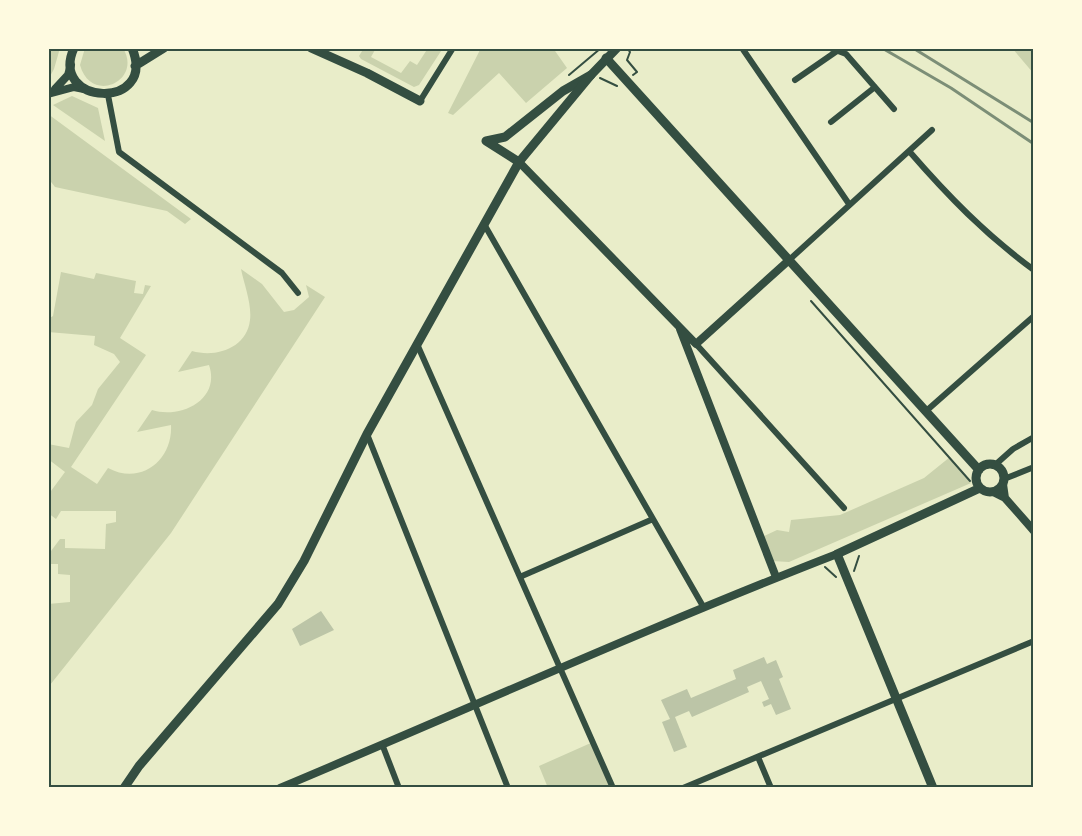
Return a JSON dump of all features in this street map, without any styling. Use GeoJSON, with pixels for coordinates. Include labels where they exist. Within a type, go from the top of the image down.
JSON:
{"type":"FeatureCollection","features":[{"type":"Feature","properties":{"kind":"main road"},"geometry":{"type":"LineString","coordinates":[[74,48],[71,65],[78,81],[86,89],[108,95],[126,85],[135,66],[164,48]]}},
{"type":"Feature","properties":{"kind":"main road"},"geometry":{"type":"LineString","coordinates":[[132,48],[135,66]]}},
{"type":"Feature","properties":{"kind":"main road"},"geometry":{"type":"LineString","coordinates":[[124,788],[278,604],[304,561],[367,434],[519,162],[591,75],[617,48]]}},
{"type":"Feature","properties":{"kind":"main road"},"geometry":{"type":"LineString","coordinates":[[316,49],[420,101]]}},
{"type":"Feature","properties":{"kind":"main road"},"geometry":{"type":"LineString","coordinates":[[606,58],[979,470]]}},
{"type":"Feature","properties":{"kind":"main road"},"geometry":{"type":"LineString","coordinates":[[519,162],[486,141],[505,137],[563,91],[591,75]]}},
{"type":"Feature","properties":{"kind":"main road"},"geometry":{"type":"LineString","coordinates":[[933,788],[837,554],[980,488],[993,492],[1004,481],[1002,471],[995,465],[986,465],[979,470],[976,479],[980,488]]}},
{"type":"Feature","properties":{"kind":"street"},"geometry":{"type":"LineString","coordinates":[[420,101],[453,48]]}},
{"type":"Feature","properties":{"kind":"street"},"geometry":{"type":"LineString","coordinates":[[742,48],[849,204]]}},
{"type":"Feature","properties":{"kind":"street"},"geometry":{"type":"LineString","coordinates":[[795,80],[834,49],[846,54],[894,109]]}},
{"type":"Feature","properties":{"kind":"street"},"geometry":{"type":"LineString","coordinates":[[50,93],[68,75],[71,65]]}},
{"type":"Feature","properties":{"kind":"street"},"geometry":{"type":"LineString","coordinates":[[50,93],[74,87],[86,89]]}},
{"type":"Feature","properties":{"kind":"street"},"geometry":{"type":"LineString","coordinates":[[831,122],[876,87]]}},
{"type":"Feature","properties":{"kind":"street"},"geometry":{"type":"LineString","coordinates":[[108,95],[119,152],[282,273],[298,293]]}},
{"type":"Feature","properties":{"kind":"street"},"geometry":{"type":"LineString","coordinates":[[696,344],[932,130]]}},
{"type":"Feature","properties":{"kind":"street"},"geometry":{"type":"LineString","coordinates":[[909,151],[952,201],[978,226],[1034,270]]}},
{"type":"Feature","properties":{"kind":"street"},"geometry":{"type":"LineString","coordinates":[[519,162],[678,322],[844,508]]}},
{"type":"Feature","properties":{"kind":"street"},"geometry":{"type":"LineString","coordinates":[[484,224],[704,608]]}},
{"type":"Feature","properties":{"kind":"street"},"geometry":{"type":"LineString","coordinates":[[925,412],[1034,316]]}},
{"type":"Feature","properties":{"kind":"street"},"geometry":{"type":"LineString","coordinates":[[678,322],[776,577]]}},
{"type":"Feature","properties":{"kind":"street"},"geometry":{"type":"LineString","coordinates":[[417,344],[522,576],[613,788]]}},
{"type":"Feature","properties":{"kind":"street"},"geometry":{"type":"LineString","coordinates":[[367,434],[508,788]]}},
{"type":"Feature","properties":{"kind":"street"},"geometry":{"type":"LineString","coordinates":[[995,465],[1013,449],[1034,437]]}},
{"type":"Feature","properties":{"kind":"street"},"geometry":{"type":"LineString","coordinates":[[1005,498],[1004,481],[1034,467]]}},
{"type":"Feature","properties":{"kind":"street"},"geometry":{"type":"LineString","coordinates":[[993,492],[1005,498],[1034,531]]}},
{"type":"Feature","properties":{"kind":"street"},"geometry":{"type":"LineString","coordinates":[[522,576],[653,519]]}},
{"type":"Feature","properties":{"kind":"street"},"geometry":{"type":"LineString","coordinates":[[280,788],[474,703],[776,577],[837,554]]}},
{"type":"Feature","properties":{"kind":"street"},"geometry":{"type":"LineString","coordinates":[[683,788],[1034,641]]}},
{"type":"Feature","properties":{"kind":"street"},"geometry":{"type":"LineString","coordinates":[[382,744],[399,788]]}},
{"type":"Feature","properties":{"kind":"street"},"geometry":{"type":"LineString","coordinates":[[758,757],[771,788]]}},
{"type":"Feature","properties":{"kind":"path"},"geometry":{"type":"LineString","coordinates":[[627,48],[630,51],[627,60],[637,72]]}},
{"type":"Feature","properties":{"kind":"path"},"geometry":{"type":"LineString","coordinates":[[591,75],[620,87]]}},
{"type":"Feature","properties":{"kind":"path"},"geometry":{"type":"LineString","coordinates":[[804,294],[960,468],[970,480],[966,486]]}},
{"type":"Feature","properties":{"kind":"green space"},"geometry":{"type":"Polygon","coordinates":[[[48,48],[60,48],[48,80],[48,48]]]}},
{"type":"Feature","properties":{"kind":"green space"},"geometry":{"type":"Polygon","coordinates":[[[85,48],[123,48],[127,60],[126,70],[121,78],[113,84],[104,86],[94,84],[86,77],[80,65],[85,48]]]}},
{"type":"Feature","properties":{"kind":"green space"},"geometry":{"type":"Polygon","coordinates":[[[364,48],[376,48],[371,57],[401,73],[410,61],[417,65],[428,48],[443,48],[419,85],[414,87],[361,59],[359,56],[364,48]]]}},
{"type":"Feature","properties":{"kind":"green space"},"geometry":{"type":"Polygon","coordinates":[[[481,48],[525,48],[530,51],[534,48],[553,48],[567,68],[526,103],[499,73],[453,115],[448,113],[481,48]]]}},
{"type":"Feature","properties":{"kind":"green space"},"geometry":{"type":"Polygon","coordinates":[[[1012,48],[1034,48],[1034,74],[1012,48]]]}},
{"type":"Feature","properties":{"kind":"green space"},"geometry":{"type":"Polygon","coordinates":[[[72,96],[98,108],[105,141],[53,105],[72,96]]]}},
{"type":"Feature","properties":{"kind":"green space"},"geometry":{"type":"Polygon","coordinates":[[[48,114],[191,219],[185,224],[167,211],[55,187],[48,178],[48,114]]]}},
{"type":"Feature","properties":{"kind":"green space"},"geometry":{"type":"Polygon","coordinates":[[[241,269],[262,284],[284,312],[294,310],[309,297],[306,285],[325,297],[171,533],[50,685],[48,684],[48,604],[70,602],[70,575],[58,574],[58,564],[48,564],[48,555],[60,539],[65,539],[65,548],[105,549],[106,524],[116,522],[116,511],[61,511],[56,519],[48,513],[48,495],[65,472],[48,459],[48,444],[69,448],[76,422],[92,405],[98,389],[120,362],[114,354],[94,345],[95,336],[48,332],[48,319],[53,316],[61,272],[94,279],[96,273],[136,281],[134,293],[143,294],[145,285],[151,286],[120,338],[146,355],[71,467],[97,484],[108,468],[120,473],[132,474],[143,472],[161,459],[167,449],[171,425],[137,432],[152,410],[174,412],[186,409],[204,397],[211,377],[209,365],[178,372],[192,351],[211,353],[229,349],[243,338],[248,330],[249,301],[241,269]]]}},
{"type":"Feature","properties":{"kind":"green space"},"geometry":{"type":"Polygon","coordinates":[[[950,457],[971,483],[789,562],[772,561],[762,537],[777,530],[789,532],[791,520],[840,515],[924,478],[950,457]]]}},
{"type":"Feature","properties":{"kind":"green space"},"geometry":{"type":"Polygon","coordinates":[[[593,742],[613,788],[548,788],[539,766],[593,742]]]}},
{"type":"Feature","properties":{"kind":"building"},"geometry":{"type":"Polygon","coordinates":[[[321,611],[334,630],[300,646],[292,629],[321,611]]]}},
{"type":"Feature","properties":{"kind":"building"},"geometry":{"type":"Polygon","coordinates":[[[764,657],[767,664],[776,660],[783,677],[779,679],[791,709],[776,715],[771,704],[764,707],[762,702],[769,699],[761,681],[747,687],[749,692],[692,717],[689,711],[675,717],[687,747],[674,752],[662,722],[670,719],[661,700],[687,689],[691,698],[736,679],[733,670],[764,657]]]}},
{"type":"Feature","properties":{"kind":"railway"},"geometry":{"type":"LineString","coordinates":[[882,48],[951,88],[1034,144]]}},
{"type":"Feature","properties":{"kind":"railway"},"geometry":{"type":"LineString","coordinates":[[913,48],[1034,123]]}}]}
